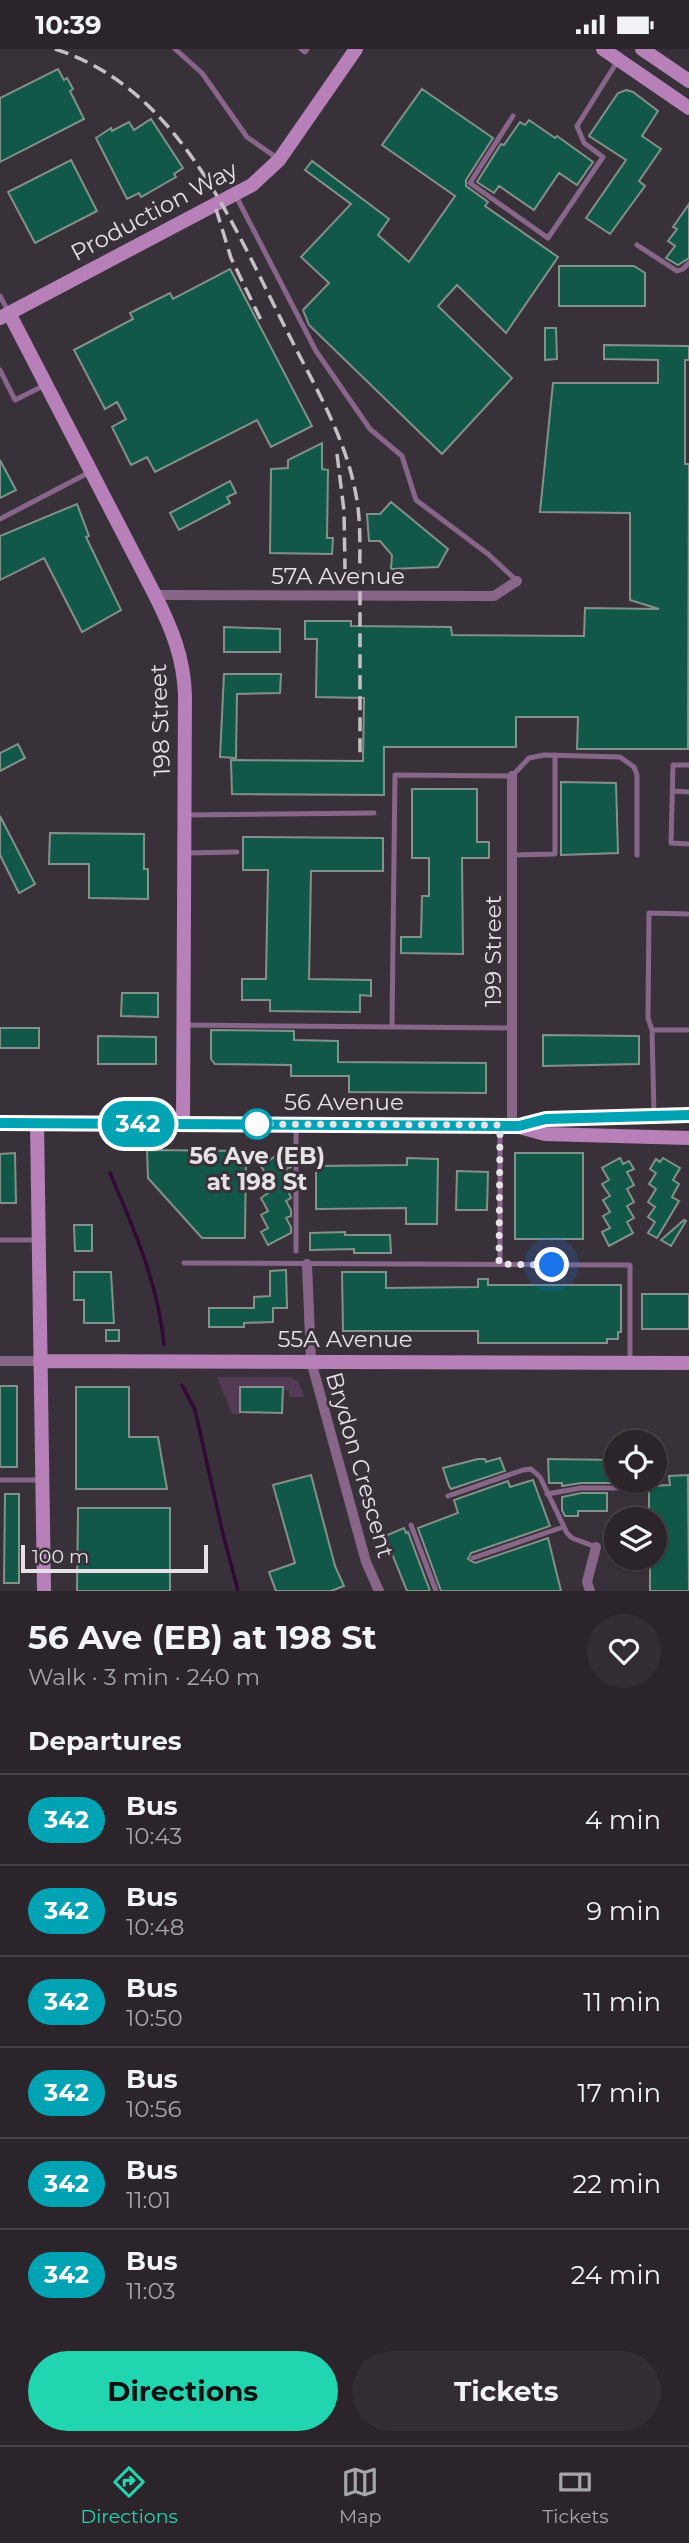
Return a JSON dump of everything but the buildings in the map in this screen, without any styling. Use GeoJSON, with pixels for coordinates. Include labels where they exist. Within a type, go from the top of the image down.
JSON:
{"type":"FeatureCollection","features":[{"type":"Feature","properties":{"kind":"street","name":"Production Way"},"geometry":{"type":"LineString","coordinates":[[5,316],[236,195],[267,174],[356,49]]}},
{"type":"Feature","properties":{"kind":"street"},"geometry":{"type":"LineString","coordinates":[[603,49],[689,108]]}},
{"type":"Feature","properties":{"kind":"street"},"geometry":{"type":"LineString","coordinates":[[642,49],[689,81]]}},
{"type":"Feature","properties":{"kind":"street","name":"198 Street"},"geometry":{"type":"LineString","coordinates":[[5,316],[46,384],[92,471],[173,630],[183,664],[186,696],[183,1124]]}},
{"type":"Feature","properties":{"kind":"street","name":"57A Avenue"},"geometry":{"type":"LineString","coordinates":[[155,595],[494,596],[517,581]]}},
{"type":"Feature","properties":{"kind":"street","name":"199 Street"},"geometry":{"type":"LineString","coordinates":[[510,1126],[512,776]]}},
{"type":"Feature","properties":{"kind":"street","name":"56 Avenue"},"geometry":{"type":"LineString","coordinates":[[0,1123],[510,1126],[546,1119],[689,1115]]}},
{"type":"Feature","properties":{"kind":"street"},"geometry":{"type":"LineString","coordinates":[[643,1137],[646,1125],[657,1116]]}},
{"type":"Feature","properties":{"kind":"street"},"geometry":{"type":"LineString","coordinates":[[37,1123],[44,1591]]}},
{"type":"Feature","properties":{"kind":"street","name":"56 Avenue"},"geometry":{"type":"LineString","coordinates":[[510,1126],[545,1134],[689,1138]]}},
{"type":"Feature","properties":{"kind":"street","name":"Brydon Crescent"},"geometry":{"type":"LineString","coordinates":[[307,1263],[310,1361],[366,1562],[379,1591]]}},
{"type":"Feature","properties":{"kind":"street","name":"55A Avenue"},"geometry":{"type":"LineString","coordinates":[[0,1361],[689,1363]]}},
{"type":"Feature","properties":{"kind":"street"},"geometry":{"type":"LineString","coordinates":[[590,1591],[587,1582],[596,1547]]}},
{"type":"Feature","properties":{"kind":"lane"},"geometry":{"type":"LineString","coordinates":[[175,49],[202,73],[247,137],[279,160]]}},
{"type":"Feature","properties":{"kind":"lane"},"geometry":{"type":"LineString","coordinates":[[301,49],[305,52],[307,49]]}},
{"type":"Feature","properties":{"kind":"lane"},"geometry":{"type":"LineString","coordinates":[[513,115],[470,183],[548,238],[603,157],[584,143],[577,126],[618,59]]}},
{"type":"Feature","properties":{"kind":"lane"},"geometry":{"type":"LineString","coordinates":[[236,195],[316,351],[370,429],[402,456],[416,500],[488,554],[517,581]]}},
{"type":"Feature","properties":{"kind":"lane"},"geometry":{"type":"LineString","coordinates":[[638,246],[677,271],[689,264]]}},
{"type":"Feature","properties":{"kind":"lane"},"geometry":{"type":"LineString","coordinates":[[0,296],[5,316]]}},
{"type":"Feature","properties":{"kind":"lane"},"geometry":{"type":"LineString","coordinates":[[0,370],[15,400],[46,384]]}},
{"type":"Feature","properties":{"kind":"lane"},"geometry":{"type":"LineString","coordinates":[[0,519],[92,471]]}},
{"type":"Feature","properties":{"kind":"lane"},"geometry":{"type":"LineString","coordinates":[[513,855],[555,854],[555,755]]}},
{"type":"Feature","properties":{"kind":"lane"},"geometry":{"type":"LineString","coordinates":[[392,1026],[395,775],[512,776],[529,758],[555,755],[620,757],[634,767],[637,775],[636,855]]}},
{"type":"Feature","properties":{"kind":"lane"},"geometry":{"type":"LineString","coordinates":[[689,765],[673,765],[671,843],[689,844]]}},
{"type":"Feature","properties":{"kind":"lane"},"geometry":{"type":"LineString","coordinates":[[673,792],[689,792]]}},
{"type":"Feature","properties":{"kind":"lane"},"geometry":{"type":"LineString","coordinates":[[185,815],[374,813]]}},
{"type":"Feature","properties":{"kind":"lane"},"geometry":{"type":"LineString","coordinates":[[185,853],[237,852]]}},
{"type":"Feature","properties":{"kind":"lane"},"geometry":{"type":"LineString","coordinates":[[657,1116],[652,1030],[648,1018],[649,913],[689,914]]}},
{"type":"Feature","properties":{"kind":"lane"},"geometry":{"type":"LineString","coordinates":[[184,1025],[512,1027]]}},
{"type":"Feature","properties":{"kind":"lane"},"geometry":{"type":"LineString","coordinates":[[652,1030],[689,1030]]}},
{"type":"Feature","properties":{"kind":"lane"},"geometry":{"type":"LineString","coordinates":[[296,1124],[296,1251]]}},
{"type":"Feature","properties":{"kind":"lane"},"geometry":{"type":"LineString","coordinates":[[499,1264],[510,1126]]}},
{"type":"Feature","properties":{"kind":"lane"},"geometry":{"type":"LineString","coordinates":[[0,1240],[38,1240]]}},
{"type":"Feature","properties":{"kind":"lane"},"geometry":{"type":"LineString","coordinates":[[184,1263],[631,1265],[630,1363]]}},
{"type":"Feature","properties":{"kind":"lane"},"geometry":{"type":"LineString","coordinates":[[449,1496],[523,1469],[536,1472],[563,1527],[572,1538],[596,1547]]}},
{"type":"Feature","properties":{"kind":"lane"},"geometry":{"type":"LineString","coordinates":[[0,1480],[42,1480]]}},
{"type":"Feature","properties":{"kind":"lane"},"geometry":{"type":"LineString","coordinates":[[547,1493],[604,1488]]}},
{"type":"Feature","properties":{"kind":"lane"},"geometry":{"type":"LineString","coordinates":[[411,1525],[436,1591]]}},
{"type":"Feature","properties":{"kind":"lane"},"geometry":{"type":"LineString","coordinates":[[473,1559],[563,1527]]}},
{"type":"Feature","properties":{"kind":"shaded area"},"geometry":{"type":"Polygon","coordinates":[[[217,1377],[290,1377],[298,1381],[304,1397],[289,1397],[289,1391],[283,1390],[282,1387],[240,1387],[240,1414],[232,1414],[217,1377]]]}},
{"type":"Feature","properties":{"kind":"waterway"},"geometry":{"type":"LineString","coordinates":[[110,1173],[151,1278],[164,1344]]}},
{"type":"Feature","properties":{"kind":"waterway"},"geometry":{"type":"LineString","coordinates":[[182,1385],[195,1410],[238,1591]]}},
{"type":"Feature","properties":{"kind":"railway"},"geometry":{"type":"LineString","coordinates":[[55,49],[99,68],[137,96],[170,129],[199,167],[247,251],[337,433],[351,474],[359,519],[360,754]]}},
{"type":"Feature","properties":{"kind":"railway"},"geometry":{"type":"LineString","coordinates":[[216,209],[231,258],[261,320]]}},
{"type":"Feature","properties":{"kind":"railway"},"geometry":{"type":"LineString","coordinates":[[337,454],[344,511],[345,569]]}},
{"type":"Feature","properties":{"kind":"bus line","name":"342"},"geometry":{"type":"LineString","coordinates":[[0,1123],[519,1126],[546,1119],[689,1115]]}},
{"type":"Feature","properties":{"kind":"place","name":"56 Ave (EB) at 198 St"},"geometry":{"type":"Point","coordinates":[257,1124]}},
{"type":"Feature","properties":{"kind":"route"},"geometry":{"type":"LineString","coordinates":[[257,1124],[251,1124],[500,1125],[499,1264],[552,1265]]}}]}
